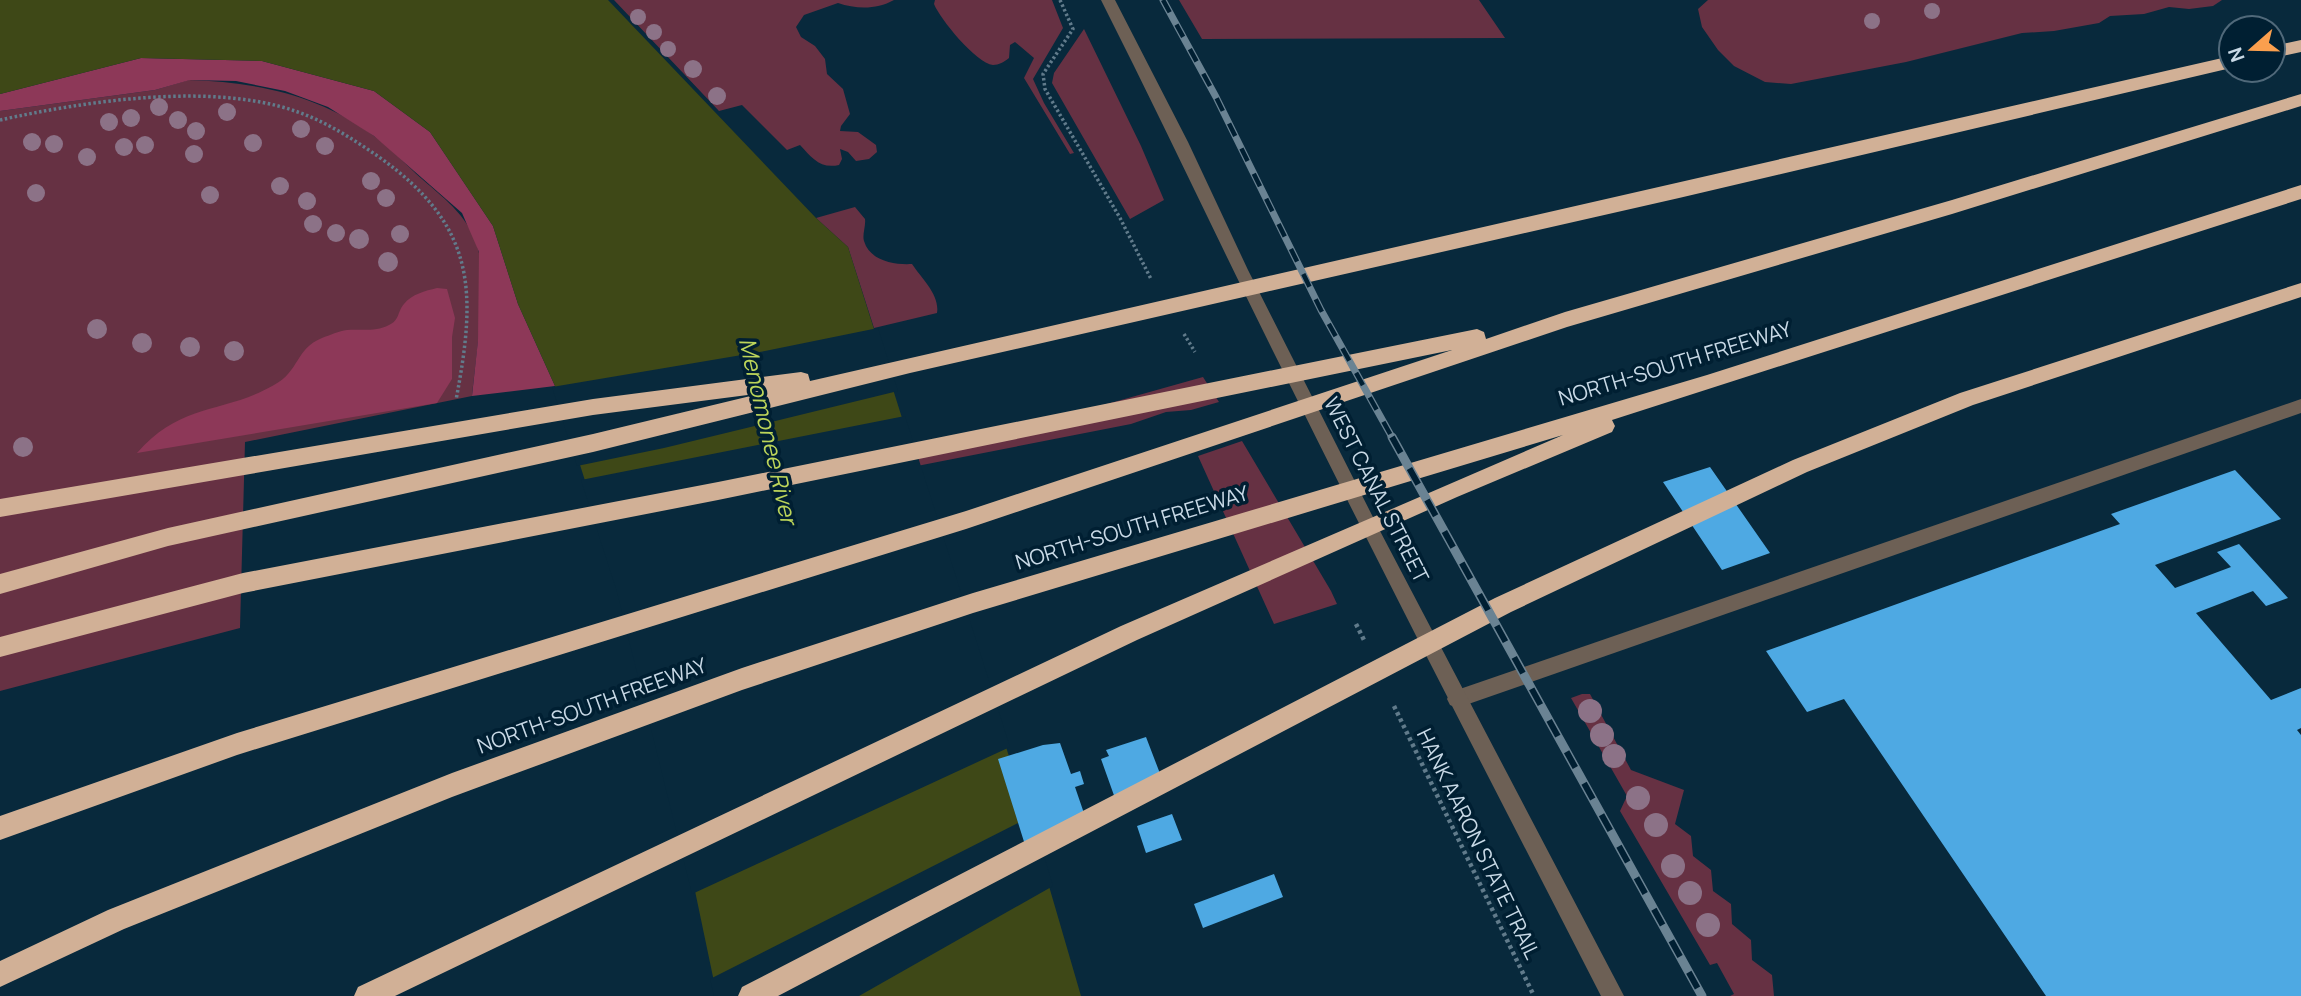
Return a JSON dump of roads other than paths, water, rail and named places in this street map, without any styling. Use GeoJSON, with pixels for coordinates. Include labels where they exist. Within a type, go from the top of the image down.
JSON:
{"type":"FeatureCollection","features":[{"type":"Feature","properties":{"kind":"highway"},"geometry":{"type":"LineString","coordinates":[[0,584],[168,537],[593,443],[910,365],[1665,195],[2217,65]]}},
{"type":"Feature","properties":{"kind":"highway"},"geometry":{"type":"LineString","coordinates":[[0,828],[237,744],[966,520],[1565,320],[1965,203],[2301,100]]}},
{"type":"Feature","properties":{"kind":"highway","name":"NORTH-SOUTH FREEWAY"},"geometry":{"type":"LineString","coordinates":[[0,974],[117,919],[440,790],[741,679],[986,599],[1707,383],[2301,192]]}},
{"type":"Feature","properties":{"kind":"highway"},"geometry":{"type":"LineString","coordinates":[[751,996],[1503,605],[1800,466],[1966,399],[2301,290]]}},
{"type":"Feature","properties":{"kind":"highway"},"geometry":{"type":"LineString","coordinates":[[0,647],[243,583],[718,491],[1024,427],[1565,320]]}},
{"type":"Feature","properties":{"kind":"highway"},"geometry":{"type":"LineString","coordinates":[[0,508],[593,407],[910,365]]}},
{"type":"Feature","properties":{"kind":"highway"},"geometry":{"type":"LineString","coordinates":[[367,996],[1129,633],[1450,491],[1707,383]]}},
{"type":"Feature","properties":{"kind":"street","name":"WEST CANAL STREET"},"geometry":{"type":"LineString","coordinates":[[1108,0],[1181,142],[1304,399],[1613,996]]}},
{"type":"Feature","properties":{"kind":"street"},"geometry":{"type":"LineString","coordinates":[[1458,699],[2301,406]]}},
{"type":"Feature","properties":{"kind":"water","name":"Menomonee River"},"geometry":{"type":"Polygon","coordinates":[[[0,0],[608,0],[816,218],[848,247],[1037,845],[1081,996],[717,996],[690,867],[620,591],[555,386],[518,304],[493,226],[430,132],[374,91],[262,61],[141,58],[0,94],[0,0]]]}},
{"type":"Feature","properties":{"kind":"railway"},"geometry":{"type":"LineString","coordinates":[[1163,0],[1216,97],[1321,310],[1393,439]]}},
{"type":"Feature","properties":{"kind":"railway"},"geometry":{"type":"LineString","coordinates":[[1392,437],[1702,996]]}}]}
